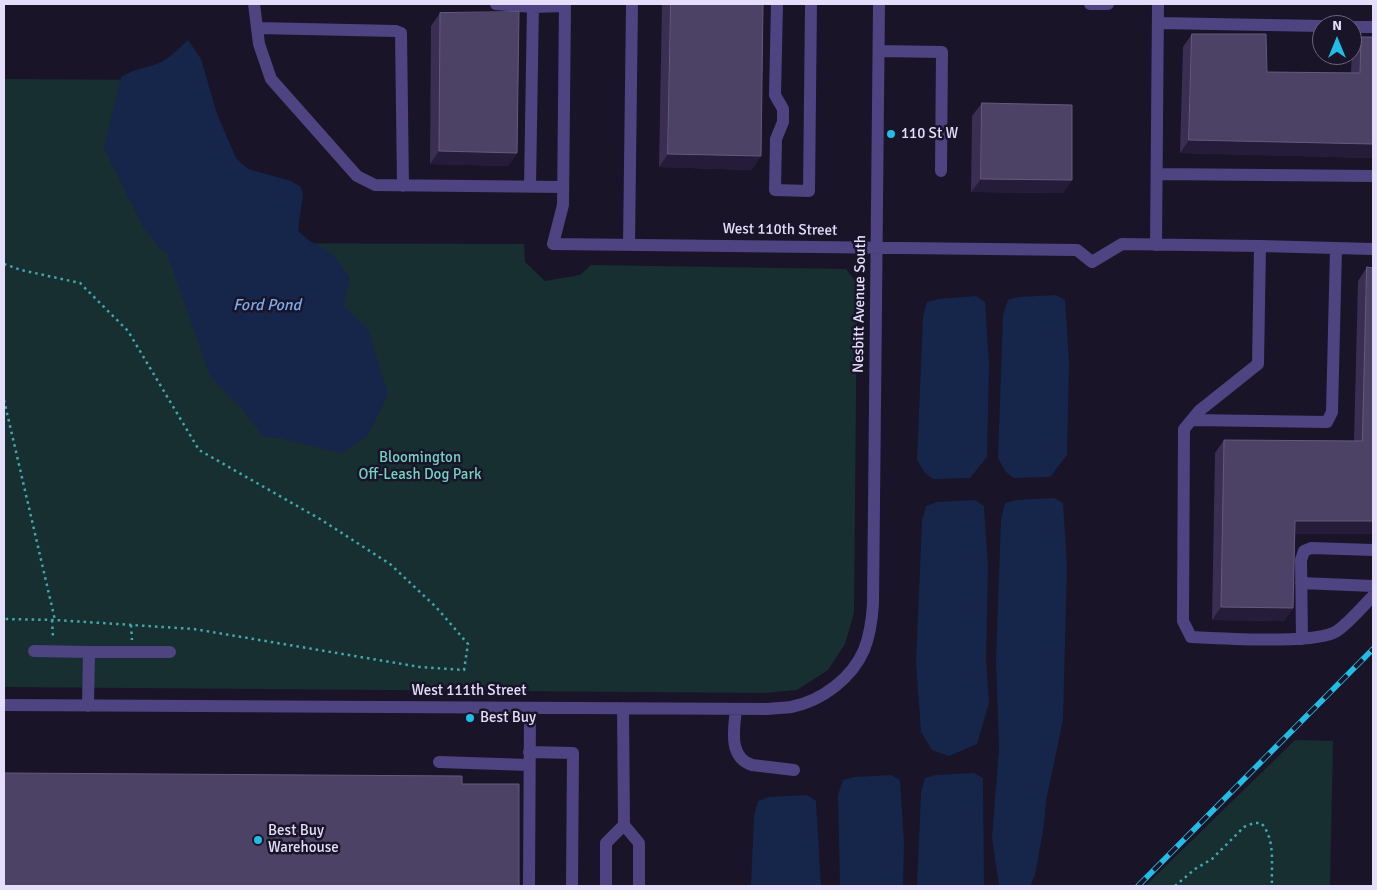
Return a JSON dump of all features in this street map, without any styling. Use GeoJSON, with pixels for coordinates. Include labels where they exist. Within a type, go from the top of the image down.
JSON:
{"type":"FeatureCollection","features":[{"type":"Feature","properties":{"kind":"street"},"geometry":{"type":"LineString","coordinates":[[254,4],[259,44],[271,79],[357,176],[375,186],[563,187],[565,5],[496,4]]}},
{"type":"Feature","properties":{"kind":"street"},"geometry":{"type":"LineString","coordinates":[[629,245],[632,4]]}},
{"type":"Feature","properties":{"kind":"street"},"geometry":{"type":"LineString","coordinates":[[777,4],[775,95],[783,109],[783,122],[776,139],[775,190],[810,192],[812,4]]}},
{"type":"Feature","properties":{"kind":"street","name":"Nesbitt Avenue South"},"geometry":{"type":"LineString","coordinates":[[873,604],[880,4]]}},
{"type":"Feature","properties":{"kind":"street"},"geometry":{"type":"LineString","coordinates":[[1090,4],[1108,4]]}},
{"type":"Feature","properties":{"kind":"street"},"geometry":{"type":"LineString","coordinates":[[1158,4],[1156,245],[1373,249]]}},
{"type":"Feature","properties":{"kind":"street"},"geometry":{"type":"LineString","coordinates":[[530,187],[532,5]]}},
{"type":"Feature","properties":{"kind":"street"},"geometry":{"type":"LineString","coordinates":[[1158,23],[1312,26]]}},
{"type":"Feature","properties":{"kind":"street"},"geometry":{"type":"LineString","coordinates":[[257,28],[396,30],[401,33],[403,186]]}},
{"type":"Feature","properties":{"kind":"street"},"geometry":{"type":"LineString","coordinates":[[879,51],[942,52],[941,171]]}},
{"type":"Feature","properties":{"kind":"street"},"geometry":{"type":"LineString","coordinates":[[1157,174],[1373,176]]}},
{"type":"Feature","properties":{"kind":"street","name":"West 110th Street"},"geometry":{"type":"LineString","coordinates":[[563,187],[563,205],[553,244],[1077,250],[1092,262],[1122,244],[1156,245]]}},
{"type":"Feature","properties":{"kind":"street"},"geometry":{"type":"LineString","coordinates":[[1260,246],[1258,364],[1199,411],[1184,429],[1183,621],[1191,637],[1302,639],[1323,636],[1336,631],[1373,596]]}},
{"type":"Feature","properties":{"kind":"street"},"geometry":{"type":"LineString","coordinates":[[1192,420],[1327,422],[1332,412],[1336,248]]}},
{"type":"Feature","properties":{"kind":"street"},"geometry":{"type":"LineString","coordinates":[[1302,639],[1301,560],[1304,551],[1312,548],[1373,550]]}},
{"type":"Feature","properties":{"kind":"street"},"geometry":{"type":"LineString","coordinates":[[1301,583],[1373,586]]}},
{"type":"Feature","properties":{"kind":"street","name":"West 111th Street"},"geometry":{"type":"LineString","coordinates":[[4,706],[791,707],[815,700],[835,687],[851,671],[864,650],[871,627],[873,604]]}},
{"type":"Feature","properties":{"kind":"street"},"geometry":{"type":"LineString","coordinates":[[34,651],[170,652]]}},
{"type":"Feature","properties":{"kind":"street"},"geometry":{"type":"LineString","coordinates":[[88,706],[89,652]]}},
{"type":"Feature","properties":{"kind":"street"},"geometry":{"type":"LineString","coordinates":[[529,886],[530,708]]}},
{"type":"Feature","properties":{"kind":"street"},"geometry":{"type":"LineString","coordinates":[[623,708],[624,825],[639,843],[639,886]]}},
{"type":"Feature","properties":{"kind":"street"},"geometry":{"type":"LineString","coordinates":[[736,708],[734,738],[736,754],[746,763],[752,765],[794,770]]}},
{"type":"Feature","properties":{"kind":"street"},"geometry":{"type":"LineString","coordinates":[[439,762],[529,758],[573,753],[572,886]]}},
{"type":"Feature","properties":{"kind":"street"},"geometry":{"type":"LineString","coordinates":[[606,886],[606,843],[624,825]]}},
{"type":"Feature","properties":{"kind":"path"},"geometry":{"type":"LineString","coordinates":[[4,264],[21,270],[80,283],[128,331],[198,450],[320,518],[390,564],[436,607],[468,644],[464,670],[420,667],[194,629],[54,620],[4,619]]}},
{"type":"Feature","properties":{"kind":"path"},"geometry":{"type":"LineString","coordinates":[[4,400],[54,620],[53,651]]}},
{"type":"Feature","properties":{"kind":"path"},"geometry":{"type":"LineString","coordinates":[[1176,886],[1195,869],[1212,859],[1244,827],[1254,823],[1261,823],[1266,829],[1269,838],[1272,860],[1272,886]]}},
{"type":"Feature","properties":{"kind":"green space","name":"Bloomington Off-Leash Dog Park"},"geometry":{"type":"Polygon","coordinates":[[[4,79],[171,80],[172,243],[524,244],[525,262],[545,281],[580,275],[591,265],[846,269],[857,283],[854,613],[845,644],[828,670],[797,690],[765,693],[4,687],[4,79]]]}},
{"type":"Feature","properties":{"kind":"green space"},"geometry":{"type":"Polygon","coordinates":[[[1295,740],[1333,741],[1330,886],[1145,886],[1295,740]]]}},
{"type":"Feature","properties":{"kind":"water","name":"Ford Pond"},"geometry":{"type":"Polygon","coordinates":[[[188,40],[201,59],[217,114],[236,158],[248,169],[291,181],[301,187],[303,194],[298,231],[310,241],[335,256],[350,278],[344,306],[368,329],[388,395],[367,437],[341,453],[280,438],[263,437],[244,411],[211,378],[167,254],[158,247],[142,225],[104,148],[121,77],[163,61],[188,40]]]}},
{"type":"Feature","properties":{"kind":"water"},"geometry":{"type":"Polygon","coordinates":[[[1056,295],[1065,300],[1069,362],[1067,455],[1050,477],[1013,478],[1005,471],[998,458],[1003,315],[1008,300],[1018,297],[1056,295]]]}},
{"type":"Feature","properties":{"kind":"water"},"geometry":{"type":"Polygon","coordinates":[[[976,296],[985,302],[989,364],[987,457],[970,478],[933,479],[925,473],[917,460],[923,317],[927,302],[938,299],[976,296]]]}},
{"type":"Feature","properties":{"kind":"water"},"geometry":{"type":"Polygon","coordinates":[[[1054,498],[1063,503],[1067,565],[1063,720],[1046,801],[1044,825],[1035,875],[1030,886],[1001,886],[999,885],[992,838],[999,748],[996,661],[1001,519],[1005,503],[1016,500],[1054,498]]]}},
{"type":"Feature","properties":{"kind":"water"},"geometry":{"type":"Polygon","coordinates":[[[975,500],[984,506],[988,567],[986,660],[989,703],[977,744],[949,756],[932,750],[921,732],[916,663],[922,521],[926,506],[937,502],[975,500]]]}},
{"type":"Feature","properties":{"kind":"water"},"geometry":{"type":"Polygon","coordinates":[[[974,773],[983,778],[984,886],[917,886],[921,793],[925,778],[936,775],[974,773]]]}},
{"type":"Feature","properties":{"kind":"water"},"geometry":{"type":"Polygon","coordinates":[[[891,775],[900,780],[904,842],[903,886],[840,886],[838,795],[843,780],[854,777],[891,775]]]}},
{"type":"Feature","properties":{"kind":"water"},"geometry":{"type":"Polygon","coordinates":[[[807,795],[816,801],[821,886],[751,886],[754,816],[758,801],[769,797],[807,795]]]}},
{"type":"Feature","properties":{"kind":"building"},"geometry":{"type":"Polygon","coordinates":[[[671,4],[763,4],[761,156],[668,154],[671,4]]]}},
{"type":"Feature","properties":{"kind":"building"},"geometry":{"type":"Polygon","coordinates":[[[519,12],[517,153],[439,151],[440,13],[519,12]]]}},
{"type":"Feature","properties":{"kind":"building"},"geometry":{"type":"Polygon","coordinates":[[[1192,34],[1266,34],[1267,72],[1360,73],[1360,65],[1362,65],[1362,37],[1373,37],[1373,144],[1189,140],[1192,34]]]}},
{"type":"Feature","properties":{"kind":"building"},"geometry":{"type":"Polygon","coordinates":[[[982,103],[1072,105],[1072,180],[981,179],[982,103]]]}},
{"type":"Feature","properties":{"kind":"building"},"geometry":{"type":"Polygon","coordinates":[[[1367,267],[1373,268],[1373,521],[1295,521],[1293,608],[1221,607],[1224,440],[1362,441],[1367,267]]]}},
{"type":"Feature","properties":{"kind":"building","name":"Best Buy Warehouse"},"geometry":{"type":"Polygon","coordinates":[[[4,773],[462,776],[462,784],[519,784],[519,886],[4,886],[4,773]]]}},
{"type":"Feature","properties":{"kind":"railway"},"geometry":{"type":"LineString","coordinates":[[1138,886],[1373,649]]}},
{"type":"Feature","properties":{"kind":"place","name":"110 St W"},"geometry":{"type":"Point","coordinates":[891,134]}},
{"type":"Feature","properties":{"kind":"place","name":"Best Buy"},"geometry":{"type":"Point","coordinates":[470,718]}},
{"type":"Feature","properties":{"kind":"place","name":"Best Buy Warehouse"},"geometry":{"type":"Point","coordinates":[258,840]}}]}
